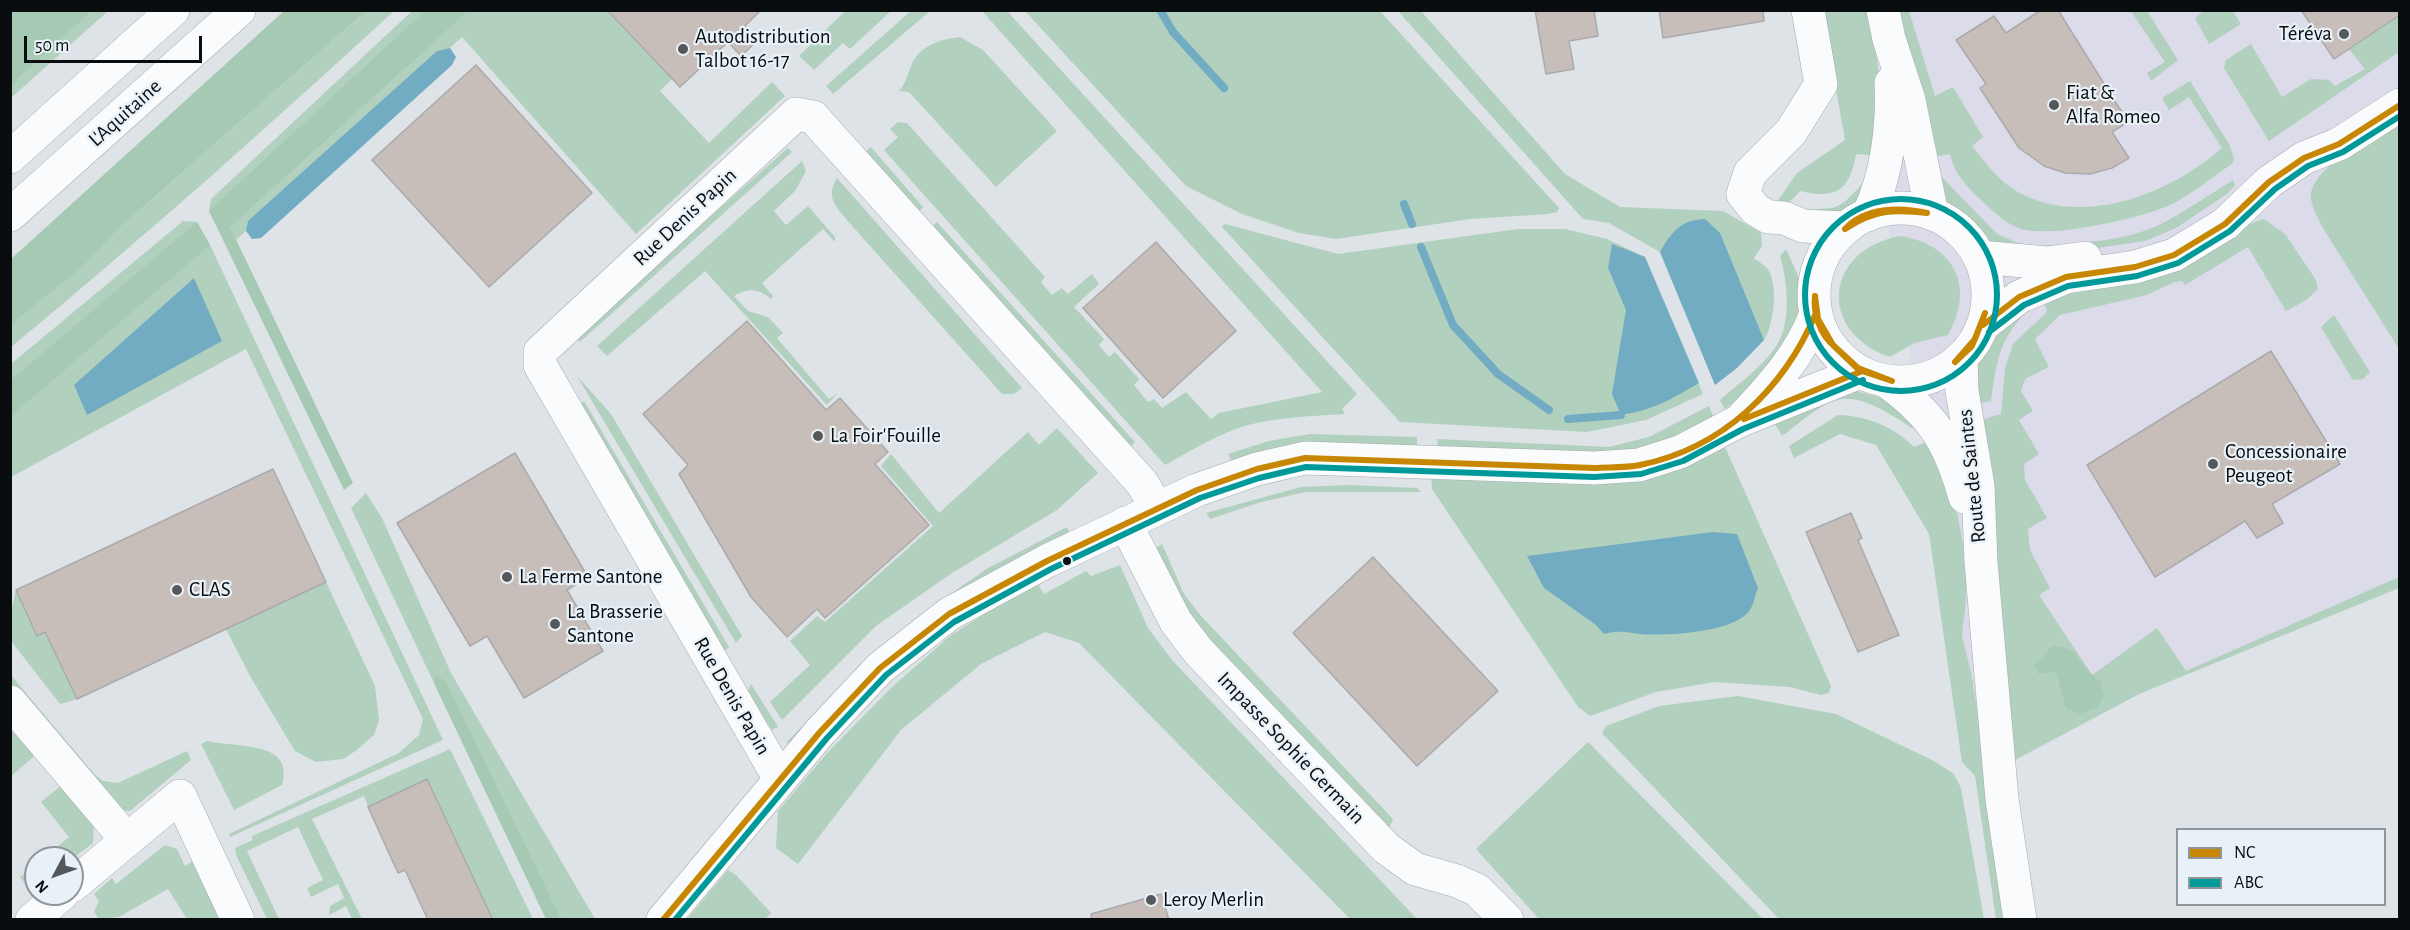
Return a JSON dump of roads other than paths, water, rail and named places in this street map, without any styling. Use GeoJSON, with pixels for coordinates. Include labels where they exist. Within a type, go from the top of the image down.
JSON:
{"type":"FeatureCollection","features":[{"type":"Feature","properties":{"kind":"main road","name":"L'Aquitaine"},"geometry":{"type":"LineString","coordinates":[[10,157],[173,10]]}},
{"type":"Feature","properties":{"kind":"main road","name":"L'Aquitaine"},"geometry":{"type":"LineString","coordinates":[[10,215],[238,10]]}},
{"type":"Feature","properties":{"kind":"main road"},"geometry":{"type":"LineString","coordinates":[[1808,10],[1821,84],[1791,132],[1772,147],[1750,172],[1743,194],[1755,209],[1768,217],[1776,230],[1817,271]]}},
{"type":"Feature","properties":{"kind":"main road"},"geometry":{"type":"LineString","coordinates":[[1768,217],[1784,218],[1803,225],[1856,221],[1889,209],[1911,209],[1932,214],[1959,231],[1979,257],[1987,291],[1983,325],[1974,343],[1961,359],[1944,371],[1926,379],[1906,382],[1873,376],[1840,357],[1824,337],[1816,313],[1814,299],[1817,271],[1833,240],[1856,221],[1879,188],[1893,114],[1886,25]]}},
{"type":"Feature","properties":{"kind":"main road"},"geometry":{"type":"LineString","coordinates":[[1886,25],[1909,100],[1932,214]]}},
{"type":"Feature","properties":{"kind":"main road"},"geometry":{"type":"LineString","coordinates":[[2304,158],[2331,128],[2400,83]]}},
{"type":"Feature","properties":{"kind":"main road"},"geometry":{"type":"LineString","coordinates":[[1983,325],[2019,297],[2066,277],[2135,267],[2174,255],[2225,224],[2242,205],[2269,182],[2304,158],[2339,144],[2400,105]]}},
{"type":"Feature","properties":{"kind":"main road","name":"Rue Denis Papin"},"geometry":{"type":"LineString","coordinates":[[780,779],[540,365],[540,351],[796,114],[813,117],[1142,483],[1157,508]]}},
{"type":"Feature","properties":{"kind":"main road"},"geometry":{"type":"LineString","coordinates":[[1979,257],[2047,263],[2120,252],[2162,241],[2216,212],[2242,205]]}},
{"type":"Feature","properties":{"kind":"main road"},"geometry":{"type":"LineString","coordinates":[[1739,421],[1774,384],[1808,335],[1816,313]]}},
{"type":"Feature","properties":{"kind":"main road","name":"Route de Saintes"},"geometry":{"type":"LineString","coordinates":[[1961,359],[1962,391],[1977,486],[1981,562]]}},
{"type":"Feature","properties":{"kind":"main road"},"geometry":{"type":"LineString","coordinates":[[663,920],[780,779],[880,668],[950,614],[1047,561],[1157,508],[1218,482],[1305,458],[1594,468],[1640,465],[1680,452],[1739,421],[1873,376]]}},
{"type":"Feature","properties":{"kind":"main road","name":"Route de Saintes"},"geometry":{"type":"LineString","coordinates":[[1873,376],[1917,405],[1939,429],[1964,494],[1981,562]]}},
{"type":"Feature","properties":{"kind":"main road","name":"Impasse Sophie Germain"},"geometry":{"type":"LineString","coordinates":[[1125,523],[1176,622],[1199,652],[1386,848],[1415,869],[1457,881],[1477,890],[1507,920]]}},
{"type":"Feature","properties":{"kind":"main road"},"geometry":{"type":"LineString","coordinates":[[1981,562],[2002,799],[2020,920]]}},
{"type":"Feature","properties":{"kind":"main road"},"geometry":{"type":"LineString","coordinates":[[10,702],[127,840]]}},
{"type":"Feature","properties":{"kind":"main road"},"geometry":{"type":"LineString","coordinates":[[84,876],[180,796],[238,920]]}},
{"type":"Feature","properties":{"kind":"main road"},"geometry":{"type":"LineString","coordinates":[[32,920],[48,906]]}},
{"type":"Feature","properties":{"kind":"water"},"geometry":{"type":"Polygon","coordinates":[[[450,48],[456,57],[452,65],[261,238],[252,239],[246,231],[248,221],[437,51],[450,48]]]}},
{"type":"Feature","properties":{"kind":"water"},"geometry":{"type":"Polygon","coordinates":[[[1705,219],[1720,233],[1764,340],[1737,368],[1715,385],[1660,252],[1678,228],[1689,222],[1705,219]]]}},
{"type":"Feature","properties":{"kind":"water"},"geometry":{"type":"Polygon","coordinates":[[[1612,244],[1645,257],[1699,383],[1652,407],[1621,415],[1612,394],[1626,310],[1608,268],[1612,244]]]}},
{"type":"Feature","properties":{"kind":"water"},"geometry":{"type":"Polygon","coordinates":[[[194,278],[222,341],[87,415],[74,385],[194,278]]]}},
{"type":"Feature","properties":{"kind":"water"},"geometry":{"type":"Polygon","coordinates":[[[1713,532],[1737,534],[1758,588],[1750,610],[1742,618],[1730,624],[1699,631],[1666,634],[1618,632],[1604,634],[1596,625],[1544,588],[1527,556],[1713,532]]]}},
{"type":"Feature","properties":{"kind":"waterway"},"geometry":{"type":"LineString","coordinates":[[1160,10],[1173,32],[1224,88]]}},
{"type":"Feature","properties":{"kind":"waterway"},"geometry":{"type":"LineString","coordinates":[[1404,204],[1412,224]]}},
{"type":"Feature","properties":{"kind":"waterway"},"geometry":{"type":"LineString","coordinates":[[1421,247],[1453,325],[1498,374],[1549,410]]}},
{"type":"Feature","properties":{"kind":"waterway"},"geometry":{"type":"LineString","coordinates":[[1568,419],[1621,415]]}},
{"type":"Feature","properties":{"kind":"place","name":"Téréva"},"geometry":{"type":"Point","coordinates":[2344,34]}},
{"type":"Feature","properties":{"kind":"place","name":"Autodistribution Talbot 16-17"},"geometry":{"type":"Point","coordinates":[683,49]}},
{"type":"Feature","properties":{"kind":"place","name":"Fiat & Alfa Romeo"},"geometry":{"type":"Point","coordinates":[2054,105]}},
{"type":"Feature","properties":{"kind":"place","name":"La Foir'Fouille"},"geometry":{"type":"Point","coordinates":[818,436]}},
{"type":"Feature","properties":{"kind":"place","name":"Concessionaire Peugeot"},"geometry":{"type":"Point","coordinates":[2213,464]}},
{"type":"Feature","properties":{"kind":"place","name":"La Ferme Santone"},"geometry":{"type":"Point","coordinates":[507,577]}},
{"type":"Feature","properties":{"kind":"place","name":"CLAS"},"geometry":{"type":"Point","coordinates":[177,590]}},
{"type":"Feature","properties":{"kind":"place","name":"La Brasserie Santone"},"geometry":{"type":"Point","coordinates":[555,624]}},
{"type":"Feature","properties":{"kind":"place","name":"Leroy Merlin"},"geometry":{"type":"Point","coordinates":[1151,900]}}]}
